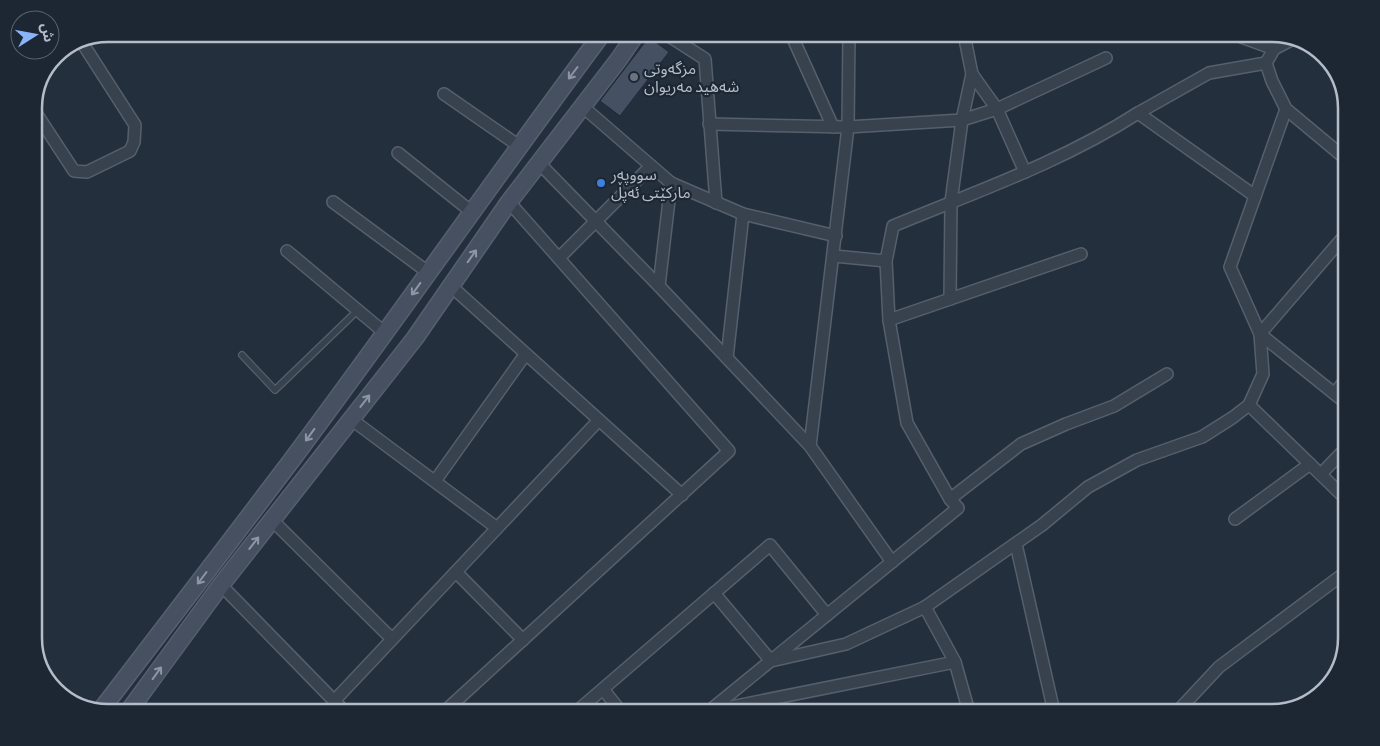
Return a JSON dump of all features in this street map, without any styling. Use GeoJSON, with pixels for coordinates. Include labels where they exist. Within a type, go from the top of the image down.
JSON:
{"type":"FeatureCollection","features":[{"type":"Feature","properties":{"kind":"main road"},"geometry":{"type":"LineString","coordinates":[[106,704],[288,465],[596,42]]}},
{"type":"Feature","properties":{"kind":"main road"},"geometry":{"type":"LineString","coordinates":[[134,704],[221,585],[415,338],[509,202],[631,42]]}},
{"type":"Feature","properties":{"kind":"main road"},"geometry":{"type":"LineString","coordinates":[[288,465],[305,478]]}},
{"type":"Feature","properties":{"kind":"street"},"geometry":{"type":"LineString","coordinates":[[678,42],[705,59],[716,203]]}},
{"type":"Feature","properties":{"kind":"street"},"geometry":{"type":"LineString","coordinates":[[795,42],[832,127]]}},
{"type":"Feature","properties":{"kind":"street"},"geometry":{"type":"LineString","coordinates":[[810,446],[848,127],[849,42]]}},
{"type":"Feature","properties":{"kind":"street"},"geometry":{"type":"LineString","coordinates":[[950,299],[951,202],[962,120],[972,74],[966,42]]}},
{"type":"Feature","properties":{"kind":"street"},"geometry":{"type":"LineString","coordinates":[[1255,42],[1274,49]]}},
{"type":"Feature","properties":{"kind":"street"},"geometry":{"type":"LineString","coordinates":[[1284,44],[1274,49],[1266,63],[1272,81],[1286,109],[1337,151]]}},
{"type":"Feature","properties":{"kind":"street"},"geometry":{"type":"LineString","coordinates":[[43,124],[74,171],[87,172],[130,151],[134,142],[135,125],[85,47]]}},
{"type":"Feature","properties":{"kind":"street"},"geometry":{"type":"LineString","coordinates":[[709,124],[848,127],[962,120],[997,109],[1106,58]]}},
{"type":"Feature","properties":{"kind":"street"},"geometry":{"type":"LineString","coordinates":[[719,704],[958,508],[950,499],[907,422],[889,320],[886,261],[892,226],[1025,172],[1100,136],[1209,73],[1266,63]]}},
{"type":"Feature","properties":{"kind":"street"},"geometry":{"type":"LineString","coordinates":[[972,74],[997,109],[1025,172]]}},
{"type":"Feature","properties":{"kind":"street"},"geometry":{"type":"LineString","coordinates":[[444,94],[519,146]]}},
{"type":"Feature","properties":{"kind":"street"},"geometry":{"type":"LineString","coordinates":[[582,106],[671,184],[743,214],[836,236]]}},
{"type":"Feature","properties":{"kind":"street"},"geometry":{"type":"LineString","coordinates":[[771,661],[846,644],[925,607],[1042,525],[1088,487],[1137,460],[1202,436],[1250,405],[1263,374],[1260,334],[1230,268],[1286,109]]}},
{"type":"Feature","properties":{"kind":"street"},"geometry":{"type":"LineString","coordinates":[[1138,114],[1255,196]]}},
{"type":"Feature","properties":{"kind":"street"},"geometry":{"type":"LineString","coordinates":[[398,153],[473,212]]}},
{"type":"Feature","properties":{"kind":"street"},"geometry":{"type":"LineString","coordinates":[[539,163],[659,286],[810,446],[892,562]]}},
{"type":"Feature","properties":{"kind":"street"},"geometry":{"type":"LineString","coordinates":[[559,258],[651,166]]}},
{"type":"Feature","properties":{"kind":"street"},"geometry":{"type":"LineString","coordinates":[[659,286],[671,184]]}},
{"type":"Feature","properties":{"kind":"street"},"geometry":{"type":"LineString","coordinates":[[333,202],[429,273]]}},
{"type":"Feature","properties":{"kind":"street"},"geometry":{"type":"LineString","coordinates":[[453,704],[729,451],[509,202]]}},
{"type":"Feature","properties":{"kind":"street"},"geometry":{"type":"LineString","coordinates":[[727,358],[743,214]]}},
{"type":"Feature","properties":{"kind":"street"},"geometry":{"type":"LineString","coordinates":[[1260,334],[1337,244]]}},
{"type":"Feature","properties":{"kind":"street"},"geometry":{"type":"LineString","coordinates":[[287,251],[385,333]]}},
{"type":"Feature","properties":{"kind":"street"},"geometry":{"type":"LineString","coordinates":[[889,320],[1081,254]]}},
{"type":"Feature","properties":{"kind":"street"},"geometry":{"type":"LineString","coordinates":[[834,256],[886,261]]}},
{"type":"Feature","properties":{"kind":"street"},"geometry":{"type":"LineString","coordinates":[[451,286],[525,355],[682,495]]}},
{"type":"Feature","properties":{"kind":"street"},"geometry":{"type":"LineString","coordinates":[[1260,334],[1338,395]]}},
{"type":"Feature","properties":{"kind":"street"},"geometry":{"type":"LineString","coordinates":[[435,481],[525,355]]}},
{"type":"Feature","properties":{"kind":"street"},"geometry":{"type":"LineString","coordinates":[[950,499],[1021,444],[1114,406],[1168,374]]}},
{"type":"Feature","properties":{"kind":"street"},"geometry":{"type":"LineString","coordinates":[[1250,405],[1338,491]]}},
{"type":"Feature","properties":{"kind":"street"},"geometry":{"type":"LineString","coordinates":[[352,419],[497,528]]}},
{"type":"Feature","properties":{"kind":"street"},"geometry":{"type":"LineString","coordinates":[[334,701],[599,420]]}},
{"type":"Feature","properties":{"kind":"street"},"geometry":{"type":"LineString","coordinates":[[1321,474],[1338,457]]}},
{"type":"Feature","properties":{"kind":"street"},"geometry":{"type":"LineString","coordinates":[[1235,519],[1310,464]]}},
{"type":"Feature","properties":{"kind":"street"},"geometry":{"type":"LineString","coordinates":[[272,520],[392,639]]}},
{"type":"Feature","properties":{"kind":"street"},"geometry":{"type":"LineString","coordinates":[[1016,544],[1052,704]]}},
{"type":"Feature","properties":{"kind":"street"},"geometry":{"type":"LineString","coordinates":[[585,704],[770,545],[827,616]]}},
{"type":"Feature","properties":{"kind":"street"},"geometry":{"type":"LineString","coordinates":[[456,572],[523,640]]}},
{"type":"Feature","properties":{"kind":"street"},"geometry":{"type":"LineString","coordinates":[[1184,704],[1219,667],[1338,578]]}},
{"type":"Feature","properties":{"kind":"street"},"geometry":{"type":"LineString","coordinates":[[221,585],[337,704]]}},
{"type":"Feature","properties":{"kind":"street"},"geometry":{"type":"LineString","coordinates":[[714,593],[771,661]]}},
{"type":"Feature","properties":{"kind":"street"},"geometry":{"type":"LineString","coordinates":[[925,607],[955,662],[967,704]]}},
{"type":"Feature","properties":{"kind":"street"},"geometry":{"type":"LineString","coordinates":[[748,704],[955,662]]}},
{"type":"Feature","properties":{"kind":"street"},"geometry":{"type":"LineString","coordinates":[[603,689],[615,704]]}},
{"type":"Feature","properties":{"kind":"lane"},"geometry":{"type":"LineString","coordinates":[[242,355],[274,390],[358,310]]}},
{"type":"Feature","properties":{"kind":"building","name":"مزگەوتی شەھید مەریوان"},"geometry":{"type":"Polygon","coordinates":[[[645,42],[656,42],[669,52],[620,116],[600,101],[645,42]]]}},
{"type":"Feature","properties":{"kind":"place","name":"مزگەوتی شەھید مەریوان"},"geometry":{"type":"Point","coordinates":[634,77]}},
{"type":"Feature","properties":{"kind":"place","name":"سووپەر مارکێتی ئەپڵ"},"geometry":{"type":"Point","coordinates":[601,183]}}]}
